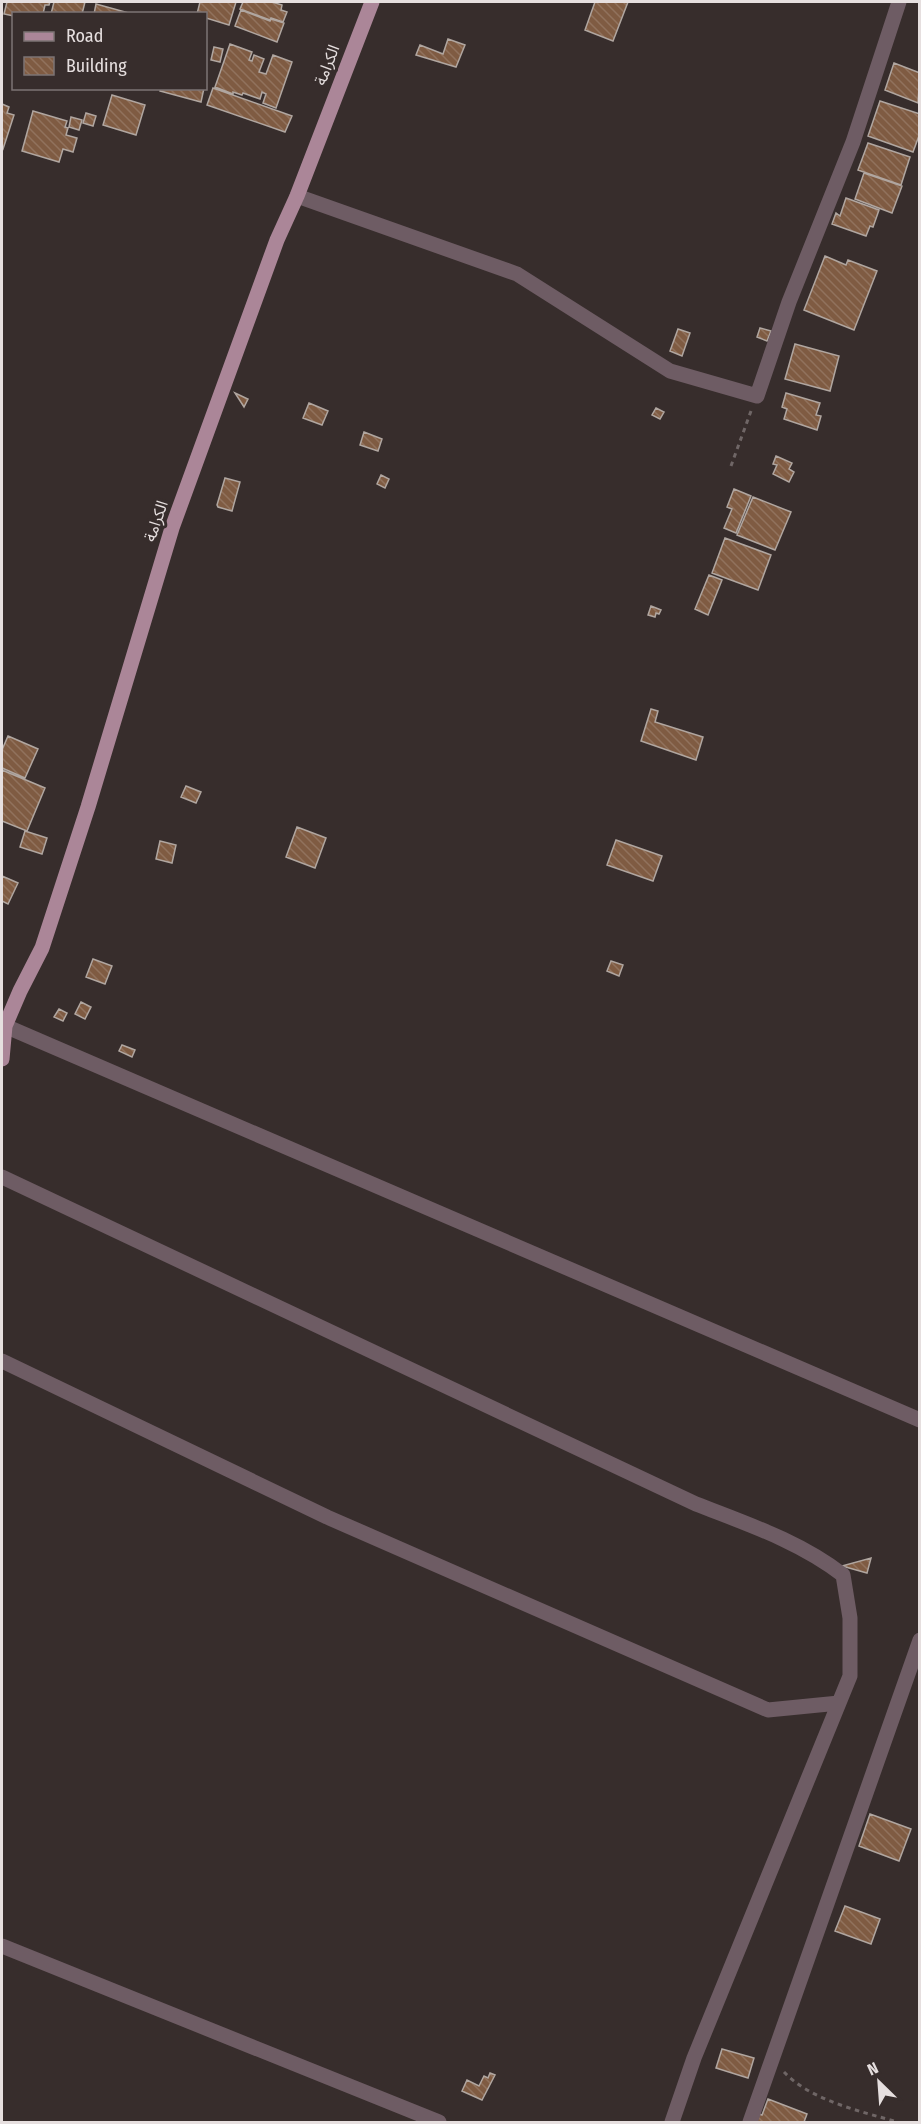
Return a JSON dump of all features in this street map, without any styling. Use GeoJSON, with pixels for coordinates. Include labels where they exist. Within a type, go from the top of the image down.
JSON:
{"type":"FeatureCollection","features":[{"type":"Feature","properties":{"kind":"main road","name":"الكرامة"},"geometry":{"type":"LineString","coordinates":[[2,1059],[4,1025],[42,948],[88,807],[172,528],[277,240],[297,196],[372,2]]}},
{"type":"Feature","properties":{"kind":"street"},"geometry":{"type":"LineString","coordinates":[[297,196],[517,274],[670,371],[757,396],[789,303],[853,142],[899,2]]}},
{"type":"Feature","properties":{"kind":"street"},"geometry":{"type":"LineString","coordinates":[[4,1025],[920,1420]]}},
{"type":"Feature","properties":{"kind":"street"},"geometry":{"type":"LineString","coordinates":[[2,1177],[696,1504],[775,1535],[820,1557],[843,1575],[849,1618],[850,1676],[694,2058],[672,2122]]}},
{"type":"Feature","properties":{"kind":"street"},"geometry":{"type":"LineString","coordinates":[[2,1361],[327,1517],[768,1710],[838,1703]]}},
{"type":"Feature","properties":{"kind":"street"},"geometry":{"type":"LineString","coordinates":[[750,2122],[920,1640]]}},
{"type":"Feature","properties":{"kind":"street"},"geometry":{"type":"LineString","coordinates":[[2,1946],[439,2122]]}},
{"type":"Feature","properties":{"kind":"path"},"geometry":{"type":"LineString","coordinates":[[731,466],[757,396]]}},
{"type":"Feature","properties":{"kind":"path"},"geometry":{"type":"LineString","coordinates":[[772,2060],[789,2077],[815,2094],[856,2110],[898,2122]]}},
{"type":"Feature","properties":{"kind":"building"},"geometry":{"type":"Polygon","coordinates":[[[7,2],[50,2],[49,5],[45,5],[43,12],[12,12],[12,16],[4,14],[7,2]]]}},
{"type":"Feature","properties":{"kind":"building"},"geometry":{"type":"Polygon","coordinates":[[[54,2],[85,2],[82,12],[52,12],[54,2]]]}},
{"type":"Feature","properties":{"kind":"building"},"geometry":{"type":"Polygon","coordinates":[[[200,2],[236,2],[229,25],[207,18],[207,12],[198,12],[200,2]]]}},
{"type":"Feature","properties":{"kind":"building"},"geometry":{"type":"Polygon","coordinates":[[[243,2],[272,2],[282,5],[281,10],[287,12],[283,22],[271,18],[270,20],[240,9],[243,2]]]}},
{"type":"Feature","properties":{"kind":"building"},"geometry":{"type":"Polygon","coordinates":[[[595,2],[628,2],[613,41],[585,30],[595,2]]]}},
{"type":"Feature","properties":{"kind":"building"},"geometry":{"type":"Polygon","coordinates":[[[96,4],[125,12],[94,12],[96,4]]]}},
{"type":"Feature","properties":{"kind":"building"},"geometry":{"type":"Polygon","coordinates":[[[241,10],[270,21],[271,19],[284,23],[277,42],[235,26],[241,10]]]}},
{"type":"Feature","properties":{"kind":"building"},"geometry":{"type":"Polygon","coordinates":[[[448,39],[465,45],[456,67],[416,55],[420,45],[443,54],[448,39]]]}},
{"type":"Feature","properties":{"kind":"building"},"geometry":{"type":"Polygon","coordinates":[[[230,44],[252,52],[249,60],[252,61],[254,55],[264,59],[259,72],[266,74],[273,55],[292,62],[276,108],[263,103],[266,94],[262,92],[260,99],[243,93],[242,95],[233,92],[233,94],[215,87],[230,44]]]}},
{"type":"Feature","properties":{"kind":"building"},"geometry":{"type":"Polygon","coordinates":[[[214,47],[223,49],[220,62],[211,60],[214,47]]]}},
{"type":"Feature","properties":{"kind":"building"},"geometry":{"type":"Polygon","coordinates":[[[894,63],[920,73],[918,103],[885,90],[894,63]]]}},
{"type":"Feature","properties":{"kind":"building"},"geometry":{"type":"Polygon","coordinates":[[[213,88],[292,116],[285,132],[207,105],[213,88]]]}},
{"type":"Feature","properties":{"kind":"building"},"geometry":{"type":"Polygon","coordinates":[[[160,90],[204,90],[201,102],[160,90]]]}},
{"type":"Feature","properties":{"kind":"building"},"geometry":{"type":"Polygon","coordinates":[[[112,95],[145,105],[136,135],[103,125],[112,95]]]}},
{"type":"Feature","properties":{"kind":"building"},"geometry":{"type":"Polygon","coordinates":[[[880,101],[920,114],[920,133],[913,152],[868,136],[880,101]]]}},
{"type":"Feature","properties":{"kind":"building"},"geometry":{"type":"Polygon","coordinates":[[[2,104],[9,107],[7,113],[14,115],[3,149],[2,148],[2,104]]]}},
{"type":"Feature","properties":{"kind":"building"},"geometry":{"type":"Polygon","coordinates":[[[33,111],[67,121],[66,135],[77,138],[73,152],[63,149],[59,162],[22,151],[33,111]]]}},
{"type":"Feature","properties":{"kind":"building"},"geometry":{"type":"Polygon","coordinates":[[[86,113],[96,116],[93,126],[83,123],[86,113]]]}},
{"type":"Feature","properties":{"kind":"building"},"geometry":{"type":"Polygon","coordinates":[[[71,117],[82,120],[79,130],[69,127],[71,117]]]}},
{"type":"Feature","properties":{"kind":"building"},"geometry":{"type":"Polygon","coordinates":[[[868,143],[910,157],[901,185],[858,170],[868,143]]]}},
{"type":"Feature","properties":{"kind":"building"},"geometry":{"type":"Polygon","coordinates":[[[864,173],[902,186],[892,213],[855,199],[864,173]]]}},
{"type":"Feature","properties":{"kind":"building"},"geometry":{"type":"Polygon","coordinates":[[[846,198],[879,210],[873,227],[870,226],[866,236],[832,224],[836,213],[840,216],[846,198]]]}},
{"type":"Feature","properties":{"kind":"building"},"geometry":{"type":"Polygon","coordinates":[[[825,256],[846,265],[848,260],[877,271],[854,330],[804,310],[825,256]]]}},
{"type":"Feature","properties":{"kind":"building"},"geometry":{"type":"Polygon","coordinates":[[[760,328],[771,331],[767,341],[757,337],[760,328]]]}},
{"type":"Feature","properties":{"kind":"building"},"geometry":{"type":"Polygon","coordinates":[[[678,329],[690,333],[682,356],[670,351],[678,329]]]}},
{"type":"Feature","properties":{"kind":"building"},"geometry":{"type":"Polygon","coordinates":[[[795,344],[839,356],[830,391],[785,379],[795,344]]]}},
{"type":"Feature","properties":{"kind":"building"},"geometry":{"type":"Polygon","coordinates":[[[235,393],[248,399],[244,407],[235,393]]]}},
{"type":"Feature","properties":{"kind":"building"},"geometry":{"type":"Polygon","coordinates":[[[786,393],[820,403],[816,415],[821,416],[817,430],[784,419],[787,409],[782,407],[786,393]]]}},
{"type":"Feature","properties":{"kind":"building"},"geometry":{"type":"Polygon","coordinates":[[[309,403],[328,411],[322,425],[303,418],[309,403]]]}},
{"type":"Feature","properties":{"kind":"building"},"geometry":{"type":"Polygon","coordinates":[[[656,408],[664,412],[660,419],[652,415],[656,408]]]}},
{"type":"Feature","properties":{"kind":"building"},"geometry":{"type":"Polygon","coordinates":[[[364,432],[382,439],[378,451],[360,445],[364,432]]]}},
{"type":"Feature","properties":{"kind":"building"},"geometry":{"type":"Polygon","coordinates":[[[776,456],[792,463],[789,469],[794,472],[789,482],[773,474],[777,465],[773,464],[776,456]]]}},
{"type":"Feature","properties":{"kind":"building"},"geometry":{"type":"Polygon","coordinates":[[[381,475],[389,479],[385,488],[377,484],[381,475]]]}},
{"type":"Feature","properties":{"kind":"building"},"geometry":{"type":"Polygon","coordinates":[[[225,478],[240,482],[232,511],[217,505],[225,478]]]}},
{"type":"Feature","properties":{"kind":"building"},"geometry":{"type":"Polygon","coordinates":[[[734,489],[751,496],[736,533],[724,528],[732,509],[727,507],[734,489]]]}},
{"type":"Feature","properties":{"kind":"building"},"geometry":{"type":"Polygon","coordinates":[[[753,497],[791,512],[775,550],[737,535],[753,497]]]}},
{"type":"Feature","properties":{"kind":"building"},"geometry":{"type":"Polygon","coordinates":[[[725,538],[771,555],[758,590],[712,573],[725,538]]]}},
{"type":"Feature","properties":{"kind":"building"},"geometry":{"type":"Polygon","coordinates":[[[709,575],[722,580],[708,615],[695,609],[709,575]]]}},
{"type":"Feature","properties":{"kind":"building"},"geometry":{"type":"Polygon","coordinates":[[[651,606],[661,610],[659,614],[656,613],[655,617],[648,615],[651,606]]]}},
{"type":"Feature","properties":{"kind":"building"},"geometry":{"type":"Polygon","coordinates":[[[651,709],[658,711],[655,722],[703,737],[696,760],[641,741],[651,709]]]}},
{"type":"Feature","properties":{"kind":"building"},"geometry":{"type":"Polygon","coordinates":[[[8,736],[38,749],[25,778],[2,768],[2,750],[8,736]]]}},
{"type":"Feature","properties":{"kind":"building"},"geometry":{"type":"Polygon","coordinates":[[[2,770],[45,788],[27,831],[2,821],[2,770]]]}},
{"type":"Feature","properties":{"kind":"building"},"geometry":{"type":"Polygon","coordinates":[[[186,786],[201,792],[196,803],[181,797],[186,786]]]}},
{"type":"Feature","properties":{"kind":"building"},"geometry":{"type":"Polygon","coordinates":[[[297,827],[326,838],[315,868],[286,857],[297,827]]]}},
{"type":"Feature","properties":{"kind":"building"},"geometry":{"type":"Polygon","coordinates":[[[25,831],[47,838],[42,854],[20,847],[25,831]]]}},
{"type":"Feature","properties":{"kind":"building"},"geometry":{"type":"Polygon","coordinates":[[[616,840],[662,856],[653,881],[607,865],[616,840]]]}},
{"type":"Feature","properties":{"kind":"building"},"geometry":{"type":"Polygon","coordinates":[[[160,841],[176,845],[172,863],[156,859],[160,841]]]}},
{"type":"Feature","properties":{"kind":"building"},"geometry":{"type":"Polygon","coordinates":[[[2,876],[18,883],[8,904],[2,901],[2,876]]]}},
{"type":"Feature","properties":{"kind":"building"},"geometry":{"type":"Polygon","coordinates":[[[93,959],[112,966],[105,984],[86,977],[93,959]]]}},
{"type":"Feature","properties":{"kind":"building"},"geometry":{"type":"Polygon","coordinates":[[[611,961],[623,965],[619,976],[607,971],[611,961]]]}},
{"type":"Feature","properties":{"kind":"building"},"geometry":{"type":"Polygon","coordinates":[[[81,1002],[91,1007],[85,1019],[75,1014],[81,1002]]]}},
{"type":"Feature","properties":{"kind":"building"},"geometry":{"type":"Polygon","coordinates":[[[59,1009],[67,1013],[63,1021],[54,1017],[59,1009]]]}},
{"type":"Feature","properties":{"kind":"building"},"geometry":{"type":"Polygon","coordinates":[[[122,1045],[135,1050],[132,1057],[119,1051],[122,1045]]]}},
{"type":"Feature","properties":{"kind":"building"},"geometry":{"type":"Polygon","coordinates":[[[871,1558],[867,1573],[842,1566],[871,1558]]]}},
{"type":"Feature","properties":{"kind":"building"},"geometry":{"type":"Polygon","coordinates":[[[870,1814],[911,1829],[899,1861],[859,1846],[870,1814]]]}},
{"type":"Feature","properties":{"kind":"building"},"geometry":{"type":"Polygon","coordinates":[[[845,1906],[880,1919],[871,1944],[835,1931],[845,1906]]]}},
{"type":"Feature","properties":{"kind":"building"},"geometry":{"type":"Polygon","coordinates":[[[722,2049],[754,2058],[748,2078],[716,2068],[722,2049]]]}},
{"type":"Feature","properties":{"kind":"building"},"geometry":{"type":"Polygon","coordinates":[[[490,2073],[495,2075],[482,2100],[462,2091],[467,2080],[479,2086],[484,2076],[488,2078],[490,2073]]]}},
{"type":"Feature","properties":{"kind":"building"},"geometry":{"type":"Polygon","coordinates":[[[768,2099],[807,2114],[804,2122],[756,2122],[759,2114],[762,2115],[768,2099]]]}}]}
